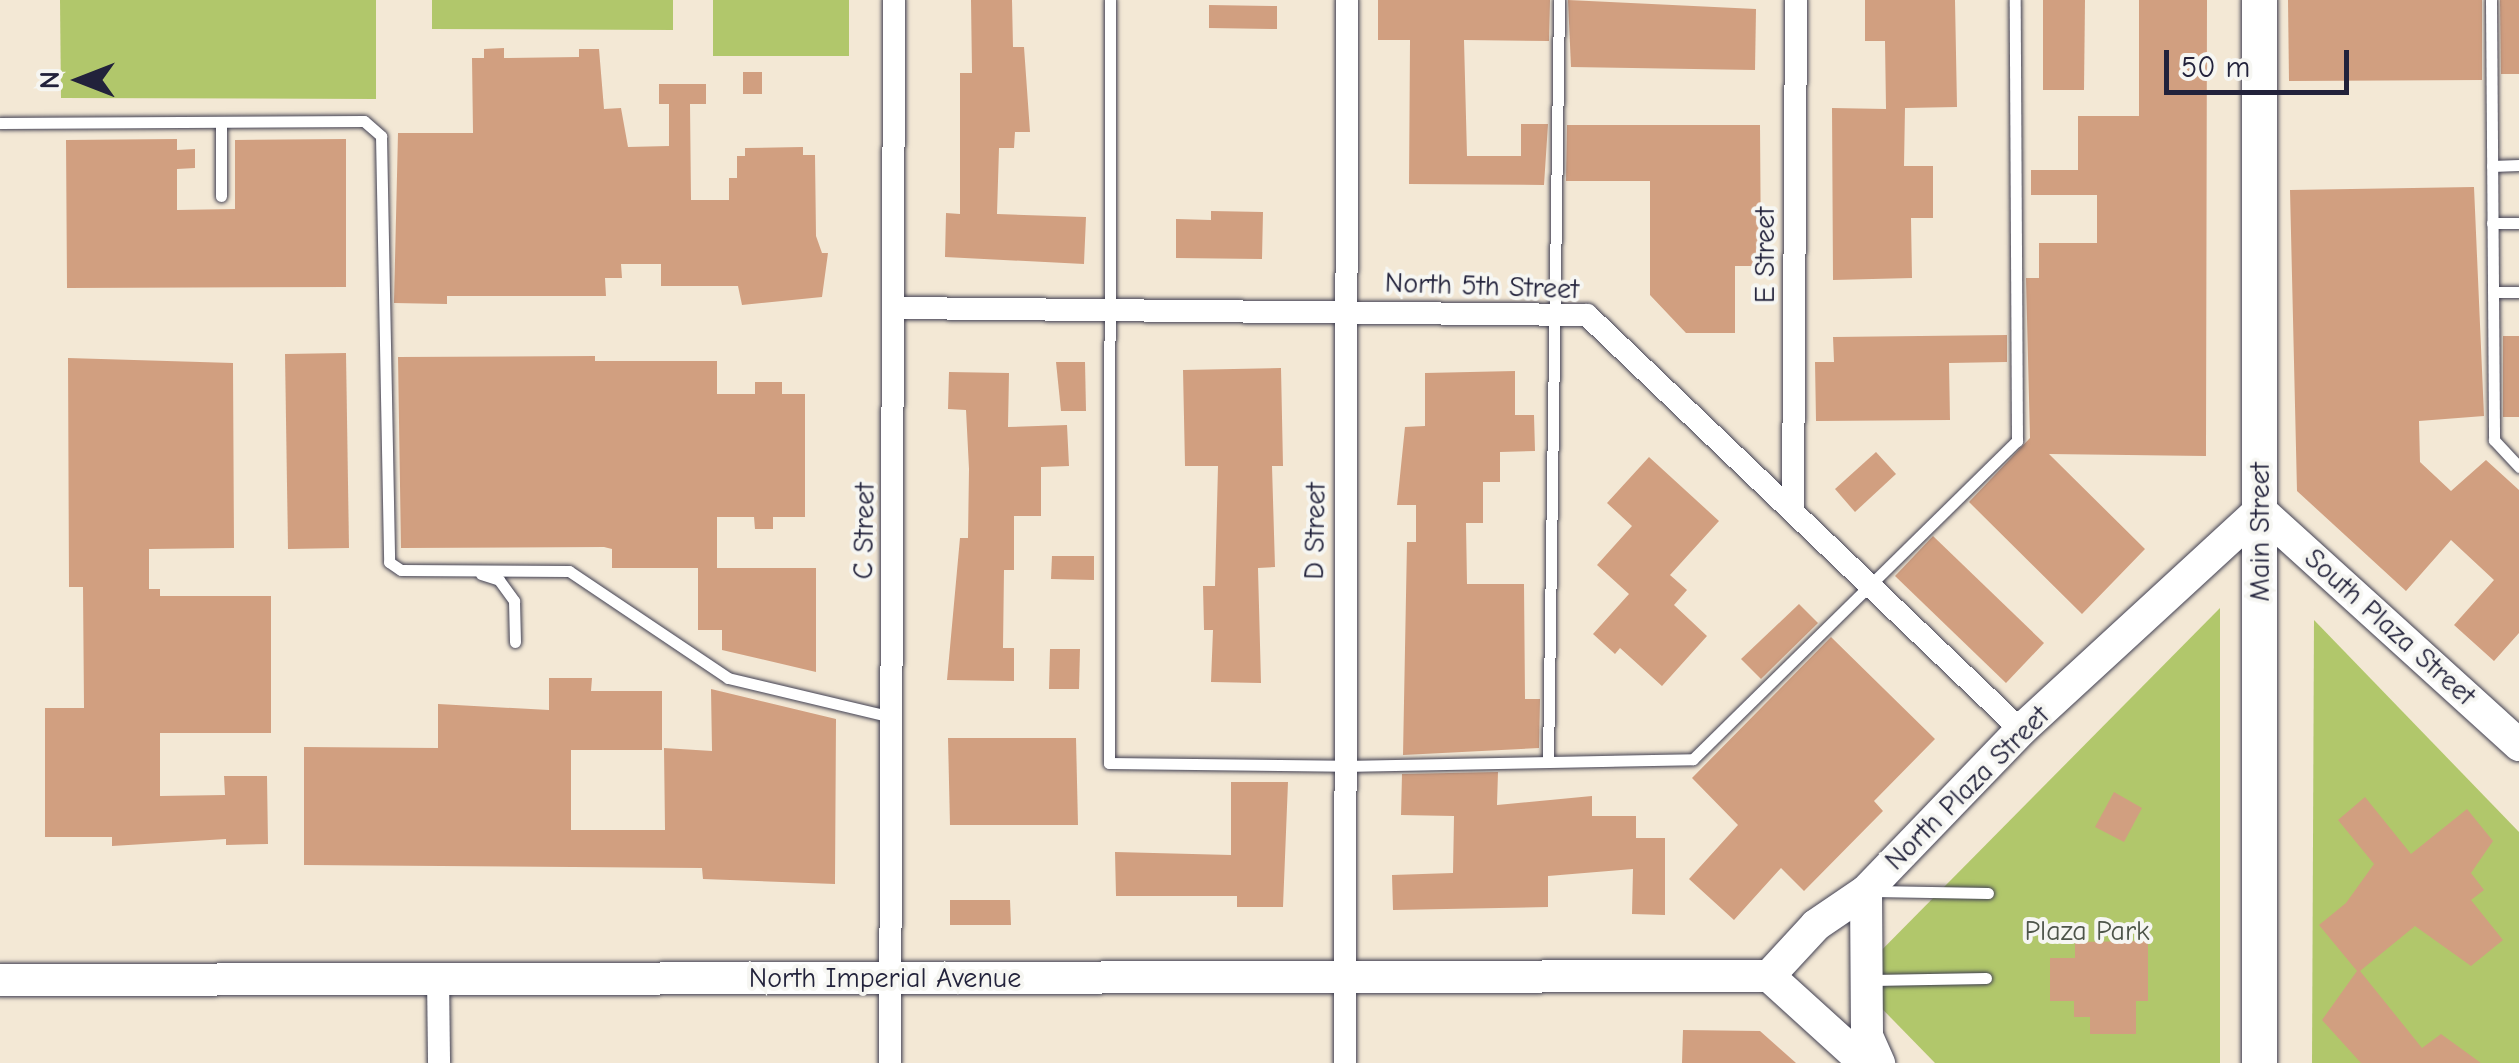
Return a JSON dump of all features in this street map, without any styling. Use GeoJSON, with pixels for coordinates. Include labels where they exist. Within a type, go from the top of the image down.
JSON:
{"type":"FeatureCollection","features":[{"type":"Feature","properties":{"kind":"main road","name":"Main Street"},"geometry":{"type":"LineString","coordinates":[[2259,0],[2259,1063]]}},
{"type":"Feature","properties":{"kind":"street","name":"C Street"},"geometry":{"type":"LineString","coordinates":[[890,1063],[896,308],[894,0]]}},
{"type":"Feature","properties":{"kind":"street","name":"D Street"},"geometry":{"type":"LineString","coordinates":[[1345,1063],[1347,0]]}},
{"type":"Feature","properties":{"kind":"street","name":"E Street"},"geometry":{"type":"LineString","coordinates":[[1793,510],[1796,0]]}},
{"type":"Feature","properties":{"kind":"street","name":"North 5th Street"},"geometry":{"type":"LineString","coordinates":[[896,308],[1587,314],[2021,730]]}},
{"type":"Feature","properties":{"kind":"street","name":"North Plaza Street"},"geometry":{"type":"LineString","coordinates":[[1769,976],[1816,925],[1866,891],[2021,730],[2260,510]]}},
{"type":"Feature","properties":{"kind":"street","name":"South Plaza Street"},"geometry":{"type":"LineString","coordinates":[[2260,510],[2515,734]]}},
{"type":"Feature","properties":{"kind":"street"},"geometry":{"type":"LineString","coordinates":[[1866,891],[1867,1036],[1878,1063]]}},
{"type":"Feature","properties":{"kind":"street","name":"North Imperial Avenue"},"geometry":{"type":"LineString","coordinates":[[0,980],[1769,976]]}},
{"type":"Feature","properties":{"kind":"street"},"geometry":{"type":"LineString","coordinates":[[1769,976],[1865,1063]]}},
{"type":"Feature","properties":{"kind":"street"},"geometry":{"type":"LineString","coordinates":[[438,977],[439,1063]]}},
{"type":"Feature","properties":{"kind":"lane"},"geometry":{"type":"LineString","coordinates":[[1110,0],[1110,763],[1343,766],[1693,759],[1873,587],[2017,441],[2015,0]]}},
{"type":"Feature","properties":{"kind":"lane"},"geometry":{"type":"LineString","coordinates":[[1548,762],[1559,314],[1559,0]]}},
{"type":"Feature","properties":{"kind":"lane"},"geometry":{"type":"LineString","coordinates":[[2491,0],[2494,440],[2519,468]]}},
{"type":"Feature","properties":{"kind":"lane"},"geometry":{"type":"LineString","coordinates":[[0,123],[364,121],[382,136],[389,562],[401,570],[569,571],[728,678],[892,717]]}},
{"type":"Feature","properties":{"kind":"lane"},"geometry":{"type":"LineString","coordinates":[[221,122],[221,196]]}},
{"type":"Feature","properties":{"kind":"lane"},"geometry":{"type":"LineString","coordinates":[[2492,166],[2519,166]]}},
{"type":"Feature","properties":{"kind":"lane"},"geometry":{"type":"LineString","coordinates":[[2492,223],[2519,223]]}},
{"type":"Feature","properties":{"kind":"lane"},"geometry":{"type":"LineString","coordinates":[[2493,292],[2519,292]]}},
{"type":"Feature","properties":{"kind":"lane"},"geometry":{"type":"LineString","coordinates":[[467,569],[499,580],[514,601],[515,642]]}},
{"type":"Feature","properties":{"kind":"lane"},"geometry":{"type":"LineString","coordinates":[[1866,891],[1988,894]]}},
{"type":"Feature","properties":{"kind":"lane"},"geometry":{"type":"LineString","coordinates":[[1867,980],[1986,978]]}},
{"type":"Feature","properties":{"kind":"green space"},"geometry":{"type":"Polygon","coordinates":[[[60,0],[376,0],[376,99],[61,98],[60,0]]]}},
{"type":"Feature","properties":{"kind":"green space"},"geometry":{"type":"Polygon","coordinates":[[[432,0],[673,0],[673,30],[432,29],[432,0]]]}},
{"type":"Feature","properties":{"kind":"green space"},"geometry":{"type":"Polygon","coordinates":[[[713,0],[849,0],[849,56],[713,56],[713,0]]]}},
{"type":"Feature","properties":{"kind":"green space","name":"Plaza Park"},"geometry":{"type":"Polygon","coordinates":[[[2220,608],[2220,1063],[1935,1063],[1853,979],[2220,608]]]}},
{"type":"Feature","properties":{"kind":"green space"},"geometry":{"type":"Polygon","coordinates":[[[2314,620],[2519,832],[2519,1063],[2312,1063],[2314,620]]]}},
{"type":"Feature","properties":{"kind":"building"},"geometry":{"type":"Polygon","coordinates":[[[971,0],[1012,0],[1013,47],[1024,47],[1030,132],[1015,132],[1014,148],[999,148],[997,214],[1086,217],[1084,264],[945,257],[946,213],[960,214],[960,73],[972,73],[971,0]]]}},
{"type":"Feature","properties":{"kind":"building"},"geometry":{"type":"Polygon","coordinates":[[[1378,0],[1550,0],[1549,41],[1464,40],[1467,156],[1521,156],[1521,124],[1548,124],[1544,185],[1409,184],[1410,40],[1378,40],[1378,0]]]}},
{"type":"Feature","properties":{"kind":"building"},"geometry":{"type":"Polygon","coordinates":[[[1568,0],[1756,9],[1755,70],[1571,67],[1568,0]]]}},
{"type":"Feature","properties":{"kind":"building"},"geometry":{"type":"Polygon","coordinates":[[[1865,0],[1955,0],[1957,107],[1905,108],[1904,166],[1933,166],[1933,218],[1911,218],[1912,278],[1833,280],[1832,108],[1886,109],[1885,41],[1865,41],[1865,0]]]}},
{"type":"Feature","properties":{"kind":"building"},"geometry":{"type":"Polygon","coordinates":[[[2043,0],[2085,0],[2084,90],[2043,90],[2043,0]]]}},
{"type":"Feature","properties":{"kind":"building"},"geometry":{"type":"Polygon","coordinates":[[[2139,0],[2207,0],[2206,456],[2049,454],[2145,549],[2082,614],[1969,502],[2030,438],[2026,278],[2039,278],[2039,243],[2097,243],[2097,195],[2031,195],[2031,170],[2078,170],[2078,116],[2139,116],[2139,0]]]}},
{"type":"Feature","properties":{"kind":"building"},"geometry":{"type":"Polygon","coordinates":[[[2288,0],[2482,0],[2482,80],[2289,81],[2288,0]]]}},
{"type":"Feature","properties":{"kind":"building"},"geometry":{"type":"Polygon","coordinates":[[[2500,0],[2519,0],[2519,74],[2501,74],[2500,0]]]}},
{"type":"Feature","properties":{"kind":"building"},"geometry":{"type":"Polygon","coordinates":[[[1209,5],[1277,6],[1277,29],[1209,28],[1209,5]]]}},
{"type":"Feature","properties":{"kind":"building"},"geometry":{"type":"Polygon","coordinates":[[[504,48],[504,58],[579,57],[579,49],[599,49],[604,109],[621,108],[628,147],[669,146],[669,104],[659,104],[659,84],[706,84],[706,104],[690,104],[691,200],[729,200],[729,178],[737,178],[737,156],[745,156],[745,148],[803,147],[803,155],[815,155],[816,236],[822,253],[828,253],[822,297],[742,305],[738,286],[661,286],[661,264],[621,264],[622,278],[605,278],[606,296],[447,296],[447,304],[394,303],[398,133],[473,133],[472,58],[484,58],[484,49],[504,48]]]}},
{"type":"Feature","properties":{"kind":"building"},"geometry":{"type":"Polygon","coordinates":[[[743,72],[762,72],[762,94],[743,94],[743,72]]]}},
{"type":"Feature","properties":{"kind":"building"},"geometry":{"type":"Polygon","coordinates":[[[1567,125],[1760,125],[1761,266],[1735,266],[1735,333],[1686,333],[1650,295],[1650,181],[1566,181],[1567,125]]]}},
{"type":"Feature","properties":{"kind":"building"},"geometry":{"type":"Polygon","coordinates":[[[177,139],[177,150],[195,149],[195,168],[177,169],[177,210],[235,209],[235,140],[346,139],[346,287],[67,288],[66,140],[177,139]]]}},
{"type":"Feature","properties":{"kind":"building"},"geometry":{"type":"Polygon","coordinates":[[[2474,187],[2484,416],[2419,421],[2420,462],[2451,491],[2486,460],[2519,490],[2519,633],[2494,661],[2454,625],[2494,580],[2451,540],[2406,591],[2297,491],[2290,190],[2474,187]]]}},
{"type":"Feature","properties":{"kind":"building"},"geometry":{"type":"Polygon","coordinates":[[[1211,211],[1263,212],[1262,259],[1176,258],[1176,219],[1211,220],[1211,211]]]}},
{"type":"Feature","properties":{"kind":"building"},"geometry":{"type":"Polygon","coordinates":[[[2007,335],[2007,362],[1949,363],[1950,420],[1816,421],[1815,362],[1834,362],[1833,337],[2007,335]]]}},
{"type":"Feature","properties":{"kind":"building"},"geometry":{"type":"Polygon","coordinates":[[[2503,336],[2519,336],[2519,417],[2503,417],[2503,336]]]}},
{"type":"Feature","properties":{"kind":"building"},"geometry":{"type":"Polygon","coordinates":[[[346,353],[349,548],[288,549],[285,354],[346,353]]]}},
{"type":"Feature","properties":{"kind":"building"},"geometry":{"type":"Polygon","coordinates":[[[595,356],[595,361],[717,361],[717,394],[755,394],[755,382],[782,382],[782,394],[805,394],[805,517],[773,517],[773,529],[755,529],[754,517],[717,517],[717,568],[816,568],[816,672],[722,650],[722,630],[698,630],[698,568],[612,568],[612,549],[604,547],[401,548],[398,357],[595,356]]]}},
{"type":"Feature","properties":{"kind":"building"},"geometry":{"type":"Polygon","coordinates":[[[68,358],[233,363],[234,548],[149,549],[149,589],[160,589],[160,596],[271,596],[271,733],[160,733],[160,796],[225,795],[224,776],[267,776],[268,844],[226,845],[226,839],[112,846],[112,837],[45,837],[45,708],[84,708],[83,587],[69,587],[68,358]]]}},
{"type":"Feature","properties":{"kind":"building"},"geometry":{"type":"Polygon","coordinates":[[[1056,362],[1085,362],[1086,411],[1061,411],[1056,362]]]}},
{"type":"Feature","properties":{"kind":"building"},"geometry":{"type":"Polygon","coordinates":[[[1281,368],[1283,466],[1272,466],[1275,567],[1258,568],[1261,683],[1211,682],[1213,630],[1204,630],[1203,586],[1215,586],[1218,466],[1185,466],[1183,370],[1281,368]]]}},
{"type":"Feature","properties":{"kind":"building"},"geometry":{"type":"Polygon","coordinates":[[[1515,371],[1515,415],[1534,415],[1535,451],[1500,452],[1500,482],[1483,482],[1483,523],[1466,523],[1467,584],[1524,584],[1525,699],[1540,699],[1539,748],[1403,755],[1407,542],[1416,542],[1416,505],[1397,505],[1405,427],[1425,426],[1425,373],[1515,371]]]}},
{"type":"Feature","properties":{"kind":"building"},"geometry":{"type":"Polygon","coordinates":[[[949,372],[1009,373],[1008,427],[1067,425],[1069,466],[1041,467],[1041,516],[1014,516],[1014,570],[1004,570],[1003,648],[1014,648],[1014,681],[947,680],[960,538],[968,538],[969,469],[966,410],[948,409],[949,372]]]}},
{"type":"Feature","properties":{"kind":"building"},"geometry":{"type":"Polygon","coordinates":[[[1876,452],[1896,474],[1855,512],[1835,489],[1876,452]]]}},
{"type":"Feature","properties":{"kind":"building"},"geometry":{"type":"Polygon","coordinates":[[[1649,457],[1719,521],[1670,575],[1687,590],[1674,605],[1707,636],[1662,686],[1620,648],[1615,654],[1593,634],[1629,594],[1597,565],[1632,526],[1607,503],[1649,457]]]}},
{"type":"Feature","properties":{"kind":"building"},"geometry":{"type":"Polygon","coordinates":[[[1933,536],[2044,643],[2006,683],[1895,576],[1933,536]]]}},
{"type":"Feature","properties":{"kind":"building"},"geometry":{"type":"Polygon","coordinates":[[[1052,556],[1094,556],[1094,580],[1051,579],[1052,556]]]}},
{"type":"Feature","properties":{"kind":"building"},"geometry":{"type":"Polygon","coordinates":[[[1799,604],[1818,623],[1761,679],[1741,659],[1799,604]]]}},
{"type":"Feature","properties":{"kind":"building"},"geometry":{"type":"Polygon","coordinates":[[[1831,637],[1935,739],[1874,801],[1883,811],[1804,891],[1781,868],[1734,920],[1689,879],[1738,825],[1692,778],[1831,637]]]}},
{"type":"Feature","properties":{"kind":"building"},"geometry":{"type":"Polygon","coordinates":[[[1050,649],[1080,649],[1079,689],[1049,689],[1050,649]]]}},
{"type":"Feature","properties":{"kind":"building"},"geometry":{"type":"Polygon","coordinates":[[[549,678],[592,678],[591,691],[662,691],[662,750],[571,750],[571,830],[665,830],[664,748],[712,751],[711,689],[836,719],[835,884],[703,879],[702,868],[304,865],[304,747],[438,748],[438,704],[549,710],[549,678]]]}},
{"type":"Feature","properties":{"kind":"building"},"geometry":{"type":"Polygon","coordinates":[[[948,738],[1076,738],[1078,825],[950,825],[948,738]]]}},
{"type":"Feature","properties":{"kind":"building"},"geometry":{"type":"Polygon","coordinates":[[[1498,772],[1497,805],[1592,796],[1592,816],[1636,816],[1636,838],[1665,838],[1665,915],[1632,914],[1633,869],[1548,876],[1548,907],[1393,910],[1392,875],[1453,873],[1454,816],[1401,815],[1402,774],[1498,772]]]}},
{"type":"Feature","properties":{"kind":"building"},"geometry":{"type":"Polygon","coordinates":[[[1231,782],[1288,782],[1283,907],[1237,907],[1237,896],[1116,896],[1115,852],[1231,855],[1231,782]]]}},
{"type":"Feature","properties":{"kind":"building"},"geometry":{"type":"Polygon","coordinates":[[[2114,792],[2142,808],[2124,842],[2095,827],[2114,792]]]}},
{"type":"Feature","properties":{"kind":"building"},"geometry":{"type":"Polygon","coordinates":[[[2365,797],[2411,854],[2467,809],[2493,841],[2471,873],[2484,890],[2471,900],[2503,940],[2471,966],[2415,926],[2360,971],[2422,1048],[2441,1034],[2481,1063],[2361,1063],[2322,1020],[2357,971],[2319,925],[2346,903],[2374,864],[2338,820],[2365,797]]]}},
{"type":"Feature","properties":{"kind":"building"},"geometry":{"type":"Polygon","coordinates":[[[950,900],[1010,900],[1011,925],[950,925],[950,900]]]}},
{"type":"Feature","properties":{"kind":"building"},"geometry":{"type":"Polygon","coordinates":[[[2148,941],[2148,1001],[2136,1001],[2136,1034],[2090,1034],[2090,1017],[2074,1017],[2074,1001],[2050,1001],[2050,958],[2075,958],[2075,942],[2148,941]]]}},
{"type":"Feature","properties":{"kind":"building"},"geometry":{"type":"Polygon","coordinates":[[[1683,1030],[1760,1031],[1796,1063],[1682,1063],[1683,1030]]]}}]}
